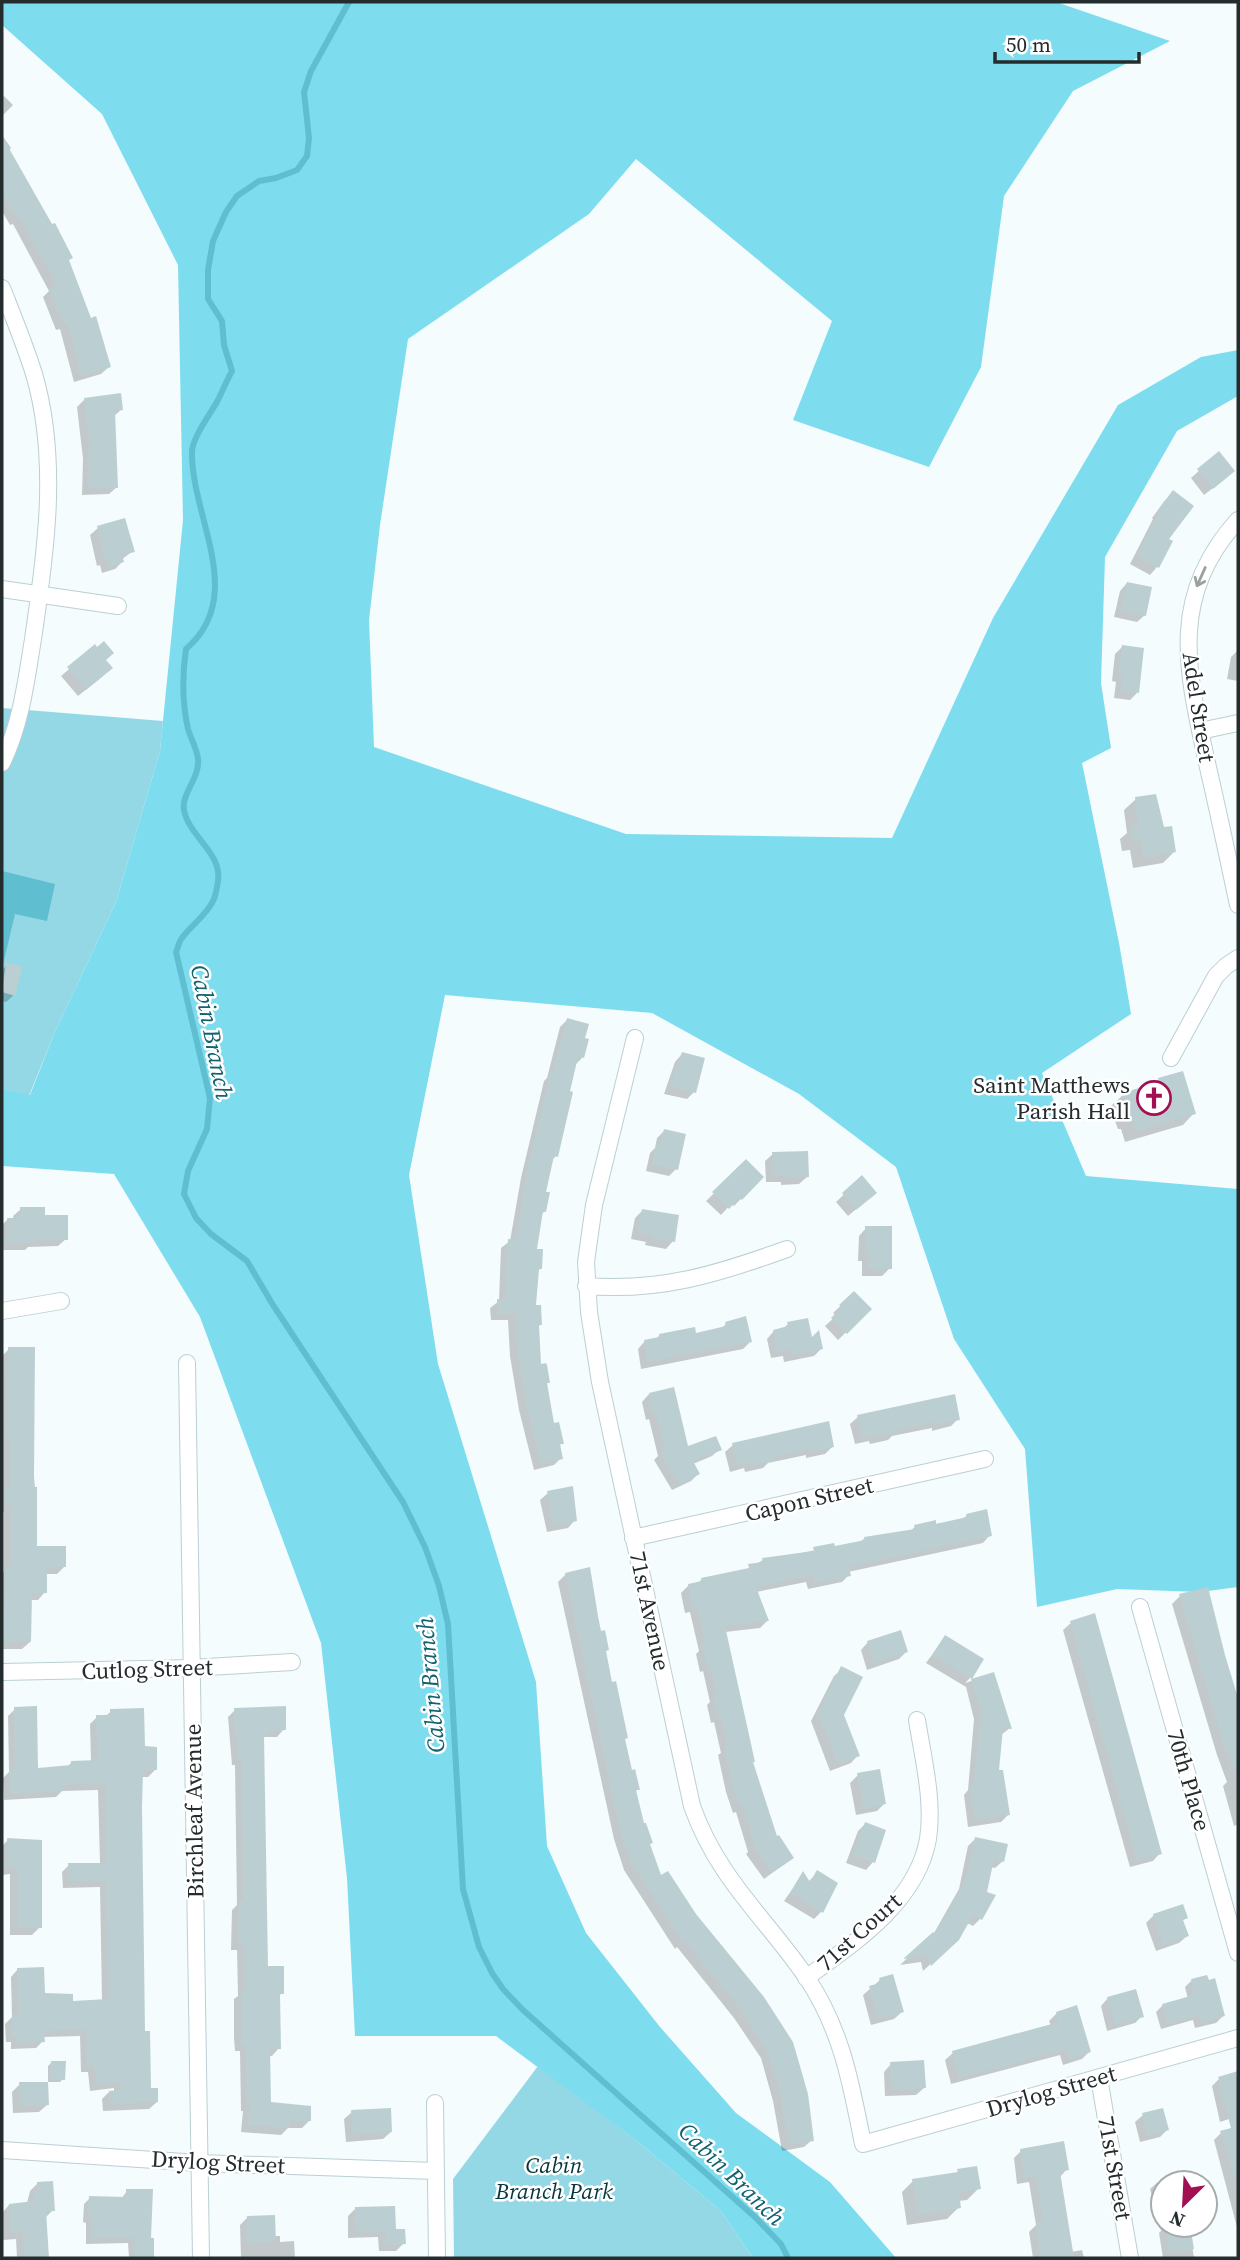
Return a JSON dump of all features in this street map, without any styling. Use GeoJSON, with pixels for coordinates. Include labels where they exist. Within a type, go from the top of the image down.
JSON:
{"type":"FeatureCollection","features":[{"type":"Feature","properties":{"kind":"street"},"geometry":{"type":"LineString","coordinates":[[2,288],[8,323],[31,365],[39,396],[48,470],[40,595],[19,717],[2,763]]}},
{"type":"Feature","properties":{"kind":"street","name":"Adel Street"},"geometry":{"type":"LineString","coordinates":[[1238,520],[1207,564],[1196,589],[1188,627],[1194,703],[1238,905]]}},
{"type":"Feature","properties":{"kind":"street"},"geometry":{"type":"LineString","coordinates":[[2,589],[118,606]]}},
{"type":"Feature","properties":{"kind":"street"},"geometry":{"type":"LineString","coordinates":[[1200,731],[1238,723]]}},
{"type":"Feature","properties":{"kind":"street"},"geometry":{"type":"LineString","coordinates":[[1171,1058],[1216,976],[1226,965],[1238,958]]}},
{"type":"Feature","properties":{"kind":"street","name":"71st Avenue"},"geometry":{"type":"LineString","coordinates":[[635,1038],[594,1205],[586,1262],[586,1286],[600,1382],[698,1825],[713,1856],[806,1978],[828,2014],[843,2050],[863,2144]]}},
{"type":"Feature","properties":{"kind":"street"},"geometry":{"type":"LineString","coordinates":[[586,1286],[617,1288],[679,1282],[734,1268],[787,1249]]}},
{"type":"Feature","properties":{"kind":"street"},"geometry":{"type":"LineString","coordinates":[[2,1311],[61,1301]]}},
{"type":"Feature","properties":{"kind":"street","name":"Birchleaf Avenue"},"geometry":{"type":"LineString","coordinates":[[187,1363],[201,2258]]}},
{"type":"Feature","properties":{"kind":"street","name":"Capon Street"},"geometry":{"type":"LineString","coordinates":[[633,1538],[985,1459]]}},
{"type":"Feature","properties":{"kind":"street","name":"70th Place"},"geometry":{"type":"LineString","coordinates":[[1140,1608],[1238,1953]]}},
{"type":"Feature","properties":{"kind":"street","name":"Cutlog Street"},"geometry":{"type":"LineString","coordinates":[[2,1672],[191,1668],[292,1662]]}},
{"type":"Feature","properties":{"kind":"street","name":"71st Court"},"geometry":{"type":"LineString","coordinates":[[806,1978],[888,1911],[906,1890],[922,1858],[928,1838],[929,1804],[917,1720]]}},
{"type":"Feature","properties":{"kind":"street","name":"Drylog Street"},"geometry":{"type":"LineString","coordinates":[[863,2144],[1238,2038]]}},
{"type":"Feature","properties":{"kind":"street","name":"71st Street"},"geometry":{"type":"LineString","coordinates":[[1099,2078],[1130,2258]]}},
{"type":"Feature","properties":{"kind":"street"},"geometry":{"type":"LineString","coordinates":[[435,2103],[437,2258]]}},
{"type":"Feature","properties":{"kind":"street","name":"Drylog Street"},"geometry":{"type":"LineString","coordinates":[[2,2150],[200,2163],[435,2171]]}},
{"type":"Feature","properties":{"kind":"green space"},"geometry":{"type":"Polygon","coordinates":[[[2,708],[163,721],[160,751],[116,902],[54,1034],[29,1096],[2,1089],[2,708]]]}},
{"type":"Feature","properties":{"kind":"green space","name":"Cabin Branch Park"},"geometry":{"type":"Polygon","coordinates":[[[538,2066],[638,2142],[721,2211],[753,2258],[454,2258],[453,2179],[538,2066]]]}},
{"type":"Feature","properties":{"kind":"shaded area"},"geometry":{"type":"Polygon","coordinates":[[[2,2],[1056,2],[1170,41],[1073,91],[1004,196],[981,367],[929,467],[793,420],[832,321],[636,159],[589,214],[408,339],[380,525],[369,620],[374,747],[626,834],[892,838],[993,618],[1118,405],[1201,357],[1238,350],[1238,396],[1177,431],[1105,557],[1101,683],[1111,748],[1082,763],[1131,1014],[1042,1073],[1086,1176],[1238,1189],[1238,1587],[1200,1592],[1117,1589],[1037,1607],[1025,1449],[954,1339],[896,1167],[799,1094],[652,1013],[445,995],[409,1175],[438,1364],[536,1682],[547,1846],[586,1933],[660,2027],[736,2113],[830,2182],[896,2258],[753,2258],[721,2211],[638,2142],[496,2036],[355,2036],[347,1878],[321,1643],[200,1317],[114,1174],[2,1166],[2,1089],[30,1095],[54,1034],[116,902],[160,751],[183,520],[178,265],[102,114],[2,25],[2,2]]]}},
{"type":"Feature","properties":{"kind":"shaded area"},"geometry":{"type":"Polygon","coordinates":[[[2,871],[55,884],[47,921],[15,914],[2,969],[2,871]]]}},
{"type":"Feature","properties":{"kind":"building"},"geometry":{"type":"Polygon","coordinates":[[[2,136],[73,258],[69,260],[91,318],[96,316],[111,367],[81,376],[68,323],[63,324],[49,289],[57,286],[21,218],[18,219],[2,195],[2,136]]]}},
{"type":"Feature","properties":{"kind":"building"},"geometry":{"type":"Polygon","coordinates":[[[121,393],[123,410],[115,411],[118,488],[89,488],[90,452],[84,398],[121,393]]]}},
{"type":"Feature","properties":{"kind":"building"},"geometry":{"type":"Polygon","coordinates":[[[1219,451],[1235,471],[1213,489],[1197,469],[1219,451]]]}},
{"type":"Feature","properties":{"kind":"building"},"geometry":{"type":"Polygon","coordinates":[[[1173,490],[1194,506],[1169,539],[1173,541],[1159,568],[1136,556],[1160,511],[1158,510],[1173,490]]]}},
{"type":"Feature","properties":{"kind":"building"},"geometry":{"type":"Polygon","coordinates":[[[125,518],[135,552],[122,555],[124,562],[109,567],[97,526],[125,518]]]}},
{"type":"Feature","properties":{"kind":"building"},"geometry":{"type":"Polygon","coordinates":[[[1127,582],[1152,587],[1146,616],[1120,610],[1127,582]]]}},
{"type":"Feature","properties":{"kind":"building"},"geometry":{"type":"Polygon","coordinates":[[[104,641],[114,653],[106,660],[113,668],[86,690],[67,667],[95,644],[97,647],[104,641]]]}},
{"type":"Feature","properties":{"kind":"building"},"geometry":{"type":"Polygon","coordinates":[[[1122,645],[1144,648],[1139,693],[1121,691],[1123,675],[1118,674],[1122,645]]]}},
{"type":"Feature","properties":{"kind":"building"},"geometry":{"type":"Polygon","coordinates":[[[1156,794],[1164,827],[1172,826],[1176,852],[1144,858],[1141,839],[1133,840],[1131,826],[1138,825],[1135,797],[1156,794]]]}},
{"type":"Feature","properties":{"kind":"building"},"geometry":{"type":"Polygon","coordinates":[[[6,963],[22,966],[15,996],[2,992],[6,963]]]}},
{"type":"Feature","properties":{"kind":"building"},"geometry":{"type":"Polygon","coordinates":[[[567,1018],[589,1024],[585,1038],[589,1039],[584,1058],[578,1057],[558,1157],[554,1156],[546,1192],[550,1192],[546,1212],[543,1211],[537,1249],[543,1249],[536,1305],[541,1305],[541,1364],[547,1365],[550,1383],[547,1383],[554,1423],[559,1422],[564,1444],[560,1444],[563,1459],[541,1464],[526,1402],[517,1348],[515,1313],[497,1314],[497,1299],[505,1299],[508,1239],[516,1240],[527,1170],[567,1018]]]}},
{"type":"Feature","properties":{"kind":"building"},"geometry":{"type":"Polygon","coordinates":[[[682,1052],[705,1058],[696,1093],[670,1086],[682,1052]]]}},
{"type":"Feature","properties":{"kind":"building"},"geometry":{"type":"Polygon","coordinates":[[[1183,1071],[1196,1114],[1136,1131],[1122,1093],[1159,1082],[1158,1078],[1183,1071]]]}},
{"type":"Feature","properties":{"kind":"building"},"geometry":{"type":"Polygon","coordinates":[[[664,1129],[686,1134],[678,1170],[652,1164],[664,1129]]]}},
{"type":"Feature","properties":{"kind":"building"},"geometry":{"type":"Polygon","coordinates":[[[808,1151],[809,1177],[773,1176],[772,1152],[808,1151]]]}},
{"type":"Feature","properties":{"kind":"building"},"geometry":{"type":"Polygon","coordinates":[[[746,1159],[764,1177],[742,1200],[739,1198],[729,1209],[712,1192],[746,1159]]]}},
{"type":"Feature","properties":{"kind":"building"},"geometry":{"type":"Polygon","coordinates":[[[862,1175],[877,1193],[856,1210],[842,1193],[862,1175]]]}},
{"type":"Feature","properties":{"kind":"building"},"geometry":{"type":"Polygon","coordinates":[[[20,1207],[45,1207],[45,1215],[68,1215],[68,1240],[7,1243],[7,1218],[20,1218],[20,1207]]]}},
{"type":"Feature","properties":{"kind":"building"},"geometry":{"type":"Polygon","coordinates":[[[642,1209],[679,1215],[675,1242],[652,1238],[653,1235],[638,1232],[642,1209]]]}},
{"type":"Feature","properties":{"kind":"building"},"geometry":{"type":"Polygon","coordinates":[[[865,1226],[892,1226],[892,1269],[868,1269],[865,1226]]]}},
{"type":"Feature","properties":{"kind":"building"},"geometry":{"type":"Polygon","coordinates":[[[854,1291],[872,1309],[847,1334],[831,1318],[842,1307],[839,1305],[854,1291]]]}},
{"type":"Feature","properties":{"kind":"building"},"geometry":{"type":"Polygon","coordinates":[[[746,1316],[752,1342],[648,1362],[644,1340],[659,1337],[659,1334],[695,1327],[696,1333],[726,1326],[725,1322],[746,1316]]]}},
{"type":"Feature","properties":{"kind":"building"},"geometry":{"type":"Polygon","coordinates":[[[808,1318],[812,1337],[819,1330],[823,1349],[791,1356],[790,1349],[778,1352],[773,1330],[788,1326],[787,1322],[808,1318]]]}},
{"type":"Feature","properties":{"kind":"building"},"geometry":{"type":"Polygon","coordinates":[[[8,1347],[35,1347],[34,1477],[37,1487],[37,1546],[66,1546],[66,1567],[47,1567],[47,1593],[32,1593],[31,1642],[2,1642],[6,1567],[11,1567],[11,1505],[6,1505],[6,1487],[10,1487],[9,1437],[6,1437],[8,1347]]]}},
{"type":"Feature","properties":{"kind":"building"},"geometry":{"type":"Polygon","coordinates":[[[674,1387],[688,1446],[716,1436],[722,1450],[693,1461],[700,1474],[680,1484],[660,1452],[665,1449],[649,1393],[674,1387]]]}},
{"type":"Feature","properties":{"kind":"building"},"geometry":{"type":"Polygon","coordinates":[[[955,1394],[960,1420],[939,1424],[939,1421],[897,1430],[898,1433],[877,1438],[876,1435],[862,1438],[857,1415],[955,1394]]]}},
{"type":"Feature","properties":{"kind":"building"},"geometry":{"type":"Polygon","coordinates":[[[829,1421],[834,1447],[772,1457],[773,1461],[752,1466],[751,1462],[737,1465],[732,1443],[829,1421]]]}},
{"type":"Feature","properties":{"kind":"building"},"geometry":{"type":"Polygon","coordinates":[[[573,1486],[577,1521],[554,1526],[547,1491],[573,1486]]]}},
{"type":"Feature","properties":{"kind":"building"},"geometry":{"type":"Polygon","coordinates":[[[987,1509],[992,1536],[849,1567],[851,1576],[815,1583],[813,1575],[756,1587],[769,1621],[725,1626],[753,1762],[777,1836],[779,1835],[794,1858],[772,1873],[752,1845],[755,1844],[743,1806],[740,1807],[732,1784],[724,1746],[728,1746],[721,1716],[718,1716],[714,1696],[717,1696],[710,1665],[707,1665],[702,1645],[706,1644],[697,1606],[692,1607],[688,1584],[702,1581],[701,1578],[749,1568],[748,1564],[763,1562],[762,1558],[814,1551],[813,1547],[834,1543],[835,1546],[865,1540],[864,1537],[915,1529],[914,1525],[936,1520],[936,1524],[987,1509]]]}},
{"type":"Feature","properties":{"kind":"building"},"geometry":{"type":"Polygon","coordinates":[[[590,1567],[601,1631],[605,1630],[609,1650],[606,1651],[612,1682],[616,1681],[628,1738],[625,1739],[640,1790],[636,1790],[661,1875],[668,1871],[696,1914],[764,1997],[793,2042],[808,2094],[814,2141],[789,2144],[780,2092],[767,2051],[741,2010],[685,1941],[683,1943],[631,1862],[620,1831],[565,1573],[590,1567]]]}},
{"type":"Feature","properties":{"kind":"building"},"geometry":{"type":"Polygon","coordinates":[[[1208,1587],[1238,1698],[1236,1777],[1224,1746],[1179,1594],[1208,1587]]]}},
{"type":"Feature","properties":{"kind":"building"},"geometry":{"type":"Polygon","coordinates":[[[1095,1613],[1162,1854],[1137,1861],[1070,1621],[1095,1613]]]}},
{"type":"Feature","properties":{"kind":"building"},"geometry":{"type":"Polygon","coordinates":[[[901,1630],[908,1652],[874,1663],[867,1641],[901,1630]]]}},
{"type":"Feature","properties":{"kind":"building"},"geometry":{"type":"Polygon","coordinates":[[[945,1635],[984,1659],[972,1679],[932,1655],[945,1635]]]}},
{"type":"Feature","properties":{"kind":"building"},"geometry":{"type":"Polygon","coordinates":[[[841,1666],[863,1677],[844,1715],[860,1756],[838,1764],[818,1713],[841,1666]]]}},
{"type":"Feature","properties":{"kind":"building"},"geometry":{"type":"Polygon","coordinates":[[[994,1672],[1012,1729],[1003,1728],[999,1770],[1003,1770],[1010,1815],[975,1820],[970,1786],[974,1785],[981,1710],[971,1679],[994,1672]]]}},
{"type":"Feature","properties":{"kind":"building"},"geometry":{"type":"Polygon","coordinates":[[[37,1706],[38,1768],[71,1765],[71,1761],[98,1760],[96,1715],[110,1715],[110,1709],[144,1708],[145,1746],[157,1747],[157,1770],[143,1770],[142,1808],[145,2031],[150,2031],[151,2088],[158,2088],[158,2102],[109,2104],[109,2091],[121,2090],[121,2082],[97,2085],[94,2066],[87,2066],[87,2029],[44,2031],[45,2042],[18,2043],[17,2036],[12,2036],[12,2016],[19,2015],[17,1968],[44,1967],[45,1993],[73,1994],[73,2001],[108,1999],[109,1991],[106,1881],[69,1881],[68,1863],[106,1863],[105,1783],[64,1785],[65,1791],[10,1794],[9,1770],[15,1769],[14,1707],[37,1706]]]}},
{"type":"Feature","properties":{"kind":"building"},"geometry":{"type":"Polygon","coordinates":[[[286,1706],[286,1730],[267,1731],[267,1736],[264,1736],[268,1966],[284,1966],[284,1994],[280,1994],[281,2049],[270,2049],[271,2102],[311,2106],[311,2121],[290,2121],[290,2128],[248,2125],[250,2104],[247,2105],[246,2045],[241,2045],[241,1990],[245,1990],[244,1943],[238,1943],[239,1901],[243,1900],[242,1783],[234,1708],[286,1706]]]}},
{"type":"Feature","properties":{"kind":"building"},"geometry":{"type":"Polygon","coordinates":[[[880,1769],[886,1804],[864,1809],[857,1773],[880,1769]]]}},
{"type":"Feature","properties":{"kind":"building"},"geometry":{"type":"Polygon","coordinates":[[[865,1822],[886,1830],[875,1863],[853,1855],[865,1822]]]}},
{"type":"Feature","properties":{"kind":"building"},"geometry":{"type":"Polygon","coordinates":[[[975,1837],[1008,1844],[1004,1862],[994,1859],[987,1892],[996,1895],[982,1920],[973,1915],[959,1940],[931,1966],[928,1955],[903,1959],[933,1932],[935,1934],[966,1880],[975,1837]]]}},
{"type":"Feature","properties":{"kind":"building"},"geometry":{"type":"Polygon","coordinates":[[[7,1838],[42,1840],[42,1928],[17,1928],[17,1868],[8,1868],[7,1838]]]}},
{"type":"Feature","properties":{"kind":"building"},"geometry":{"type":"Polygon","coordinates":[[[817,1870],[838,1883],[823,1913],[790,1893],[803,1871],[810,1882],[817,1870]]]}},
{"type":"Feature","properties":{"kind":"building"},"geometry":{"type":"Polygon","coordinates":[[[1183,1904],[1188,1918],[1183,1920],[1189,1936],[1163,1945],[1153,1914],[1183,1904]]]}},
{"type":"Feature","properties":{"kind":"building"},"geometry":{"type":"Polygon","coordinates":[[[893,1974],[904,2012],[878,2019],[869,1986],[880,1983],[879,1978],[893,1974]]]}},
{"type":"Feature","properties":{"kind":"building"},"geometry":{"type":"Polygon","coordinates":[[[1207,1975],[1209,1980],[1215,1978],[1225,2016],[1201,2022],[1199,2015],[1168,2024],[1162,2004],[1194,1995],[1191,1979],[1207,1975]]]}},
{"type":"Feature","properties":{"kind":"building"},"geometry":{"type":"Polygon","coordinates":[[[1136,1989],[1144,2017],[1115,2025],[1107,1997],[1136,1989]]]}},
{"type":"Feature","properties":{"kind":"building"},"geometry":{"type":"Polygon","coordinates":[[[1077,2005],[1091,2052],[1070,2059],[1067,2049],[959,2078],[952,2051],[1059,2022],[1056,2012],[1077,2005]]]}},
{"type":"Feature","properties":{"kind":"building"},"geometry":{"type":"Polygon","coordinates":[[[924,2060],[926,2088],[892,2090],[890,2062],[924,2060]]]}},
{"type":"Feature","properties":{"kind":"building"},"geometry":{"type":"Polygon","coordinates":[[[51,2061],[66,2061],[65,2080],[50,2079],[51,2061]]]}},
{"type":"Feature","properties":{"kind":"building"},"geometry":{"type":"Polygon","coordinates":[[[1238,2071],[1238,2178],[1235,2178],[1220,2131],[1231,2128],[1218,2077],[1238,2071]]]}},
{"type":"Feature","properties":{"kind":"building"},"geometry":{"type":"Polygon","coordinates":[[[19,2082],[48,2082],[49,2105],[20,2106],[19,2082]]]}},
{"type":"Feature","properties":{"kind":"building"},"geometry":{"type":"Polygon","coordinates":[[[391,2108],[392,2132],[353,2135],[351,2110],[391,2108]]]}},
{"type":"Feature","properties":{"kind":"building"},"geometry":{"type":"Polygon","coordinates":[[[1163,2108],[1169,2130],[1148,2136],[1142,2113],[1163,2108]]]}},
{"type":"Feature","properties":{"kind":"building"},"geometry":{"type":"Polygon","coordinates":[[[1064,2141],[1069,2170],[1060,2172],[1074,2258],[1041,2258],[1036,2223],[1043,2221],[1036,2176],[1024,2178],[1020,2149],[1064,2141]]]}},
{"type":"Feature","properties":{"kind":"building"},"geometry":{"type":"Polygon","coordinates":[[[977,2166],[981,2189],[959,2192],[961,2208],[918,2215],[912,2179],[958,2172],[957,2169],[977,2166]]]}},
{"type":"Feature","properties":{"kind":"building"},"geometry":{"type":"Polygon","coordinates":[[[53,2181],[55,2211],[46,2211],[49,2258],[24,2258],[23,2232],[10,2233],[9,2204],[34,2201],[33,2191],[37,2191],[37,2182],[53,2181]]]}},
{"type":"Feature","properties":{"kind":"building"},"geometry":{"type":"Polygon","coordinates":[[[126,2189],[153,2189],[151,2238],[154,2238],[154,2258],[134,2258],[134,2237],[92,2238],[91,2217],[88,2217],[89,2196],[126,2197],[126,2189]]]}},
{"type":"Feature","properties":{"kind":"building"},"geometry":{"type":"Polygon","coordinates":[[[395,2206],[396,2229],[405,2229],[406,2244],[385,2245],[385,2231],[355,2231],[355,2207],[395,2206]]]}},
{"type":"Feature","properties":{"kind":"building"},"geometry":{"type":"Polygon","coordinates":[[[275,2215],[276,2242],[247,2243],[247,2216],[275,2215]]]}},
{"type":"Feature","properties":{"kind":"building"},"geometry":{"type":"Polygon","coordinates":[[[1168,2239],[1192,2239],[1194,2249],[1170,2253],[1168,2239]]]}},
{"type":"Feature","properties":{"kind":"waterway","name":"Cabin Branch"},"geometry":{"type":"LineString","coordinates":[[349,2],[311,71],[304,92],[309,138],[307,156],[297,170],[259,181],[237,196],[226,212],[213,241],[208,270],[208,299],[222,321],[224,345],[232,371],[198,433],[192,452],[194,477],[212,555],[215,581],[213,605],[204,628],[186,649],[183,679],[185,709],[198,766],[185,798],[184,810],[187,820],[215,861],[218,881],[210,906],[181,939],[176,952],[210,1098],[207,1129],[188,1171],[184,1194],[196,1218],[211,1234],[247,1261],[403,1502],[425,1547],[439,1586],[448,1624],[463,1889],[479,1947],[492,1973],[523,2010],[756,2218],[781,2244],[788,2258]]}},
{"type":"Feature","properties":{"kind":"place","name":"Saint Matthews Parish Hall"},"geometry":{"type":"Point","coordinates":[1154,1098]}}]}
